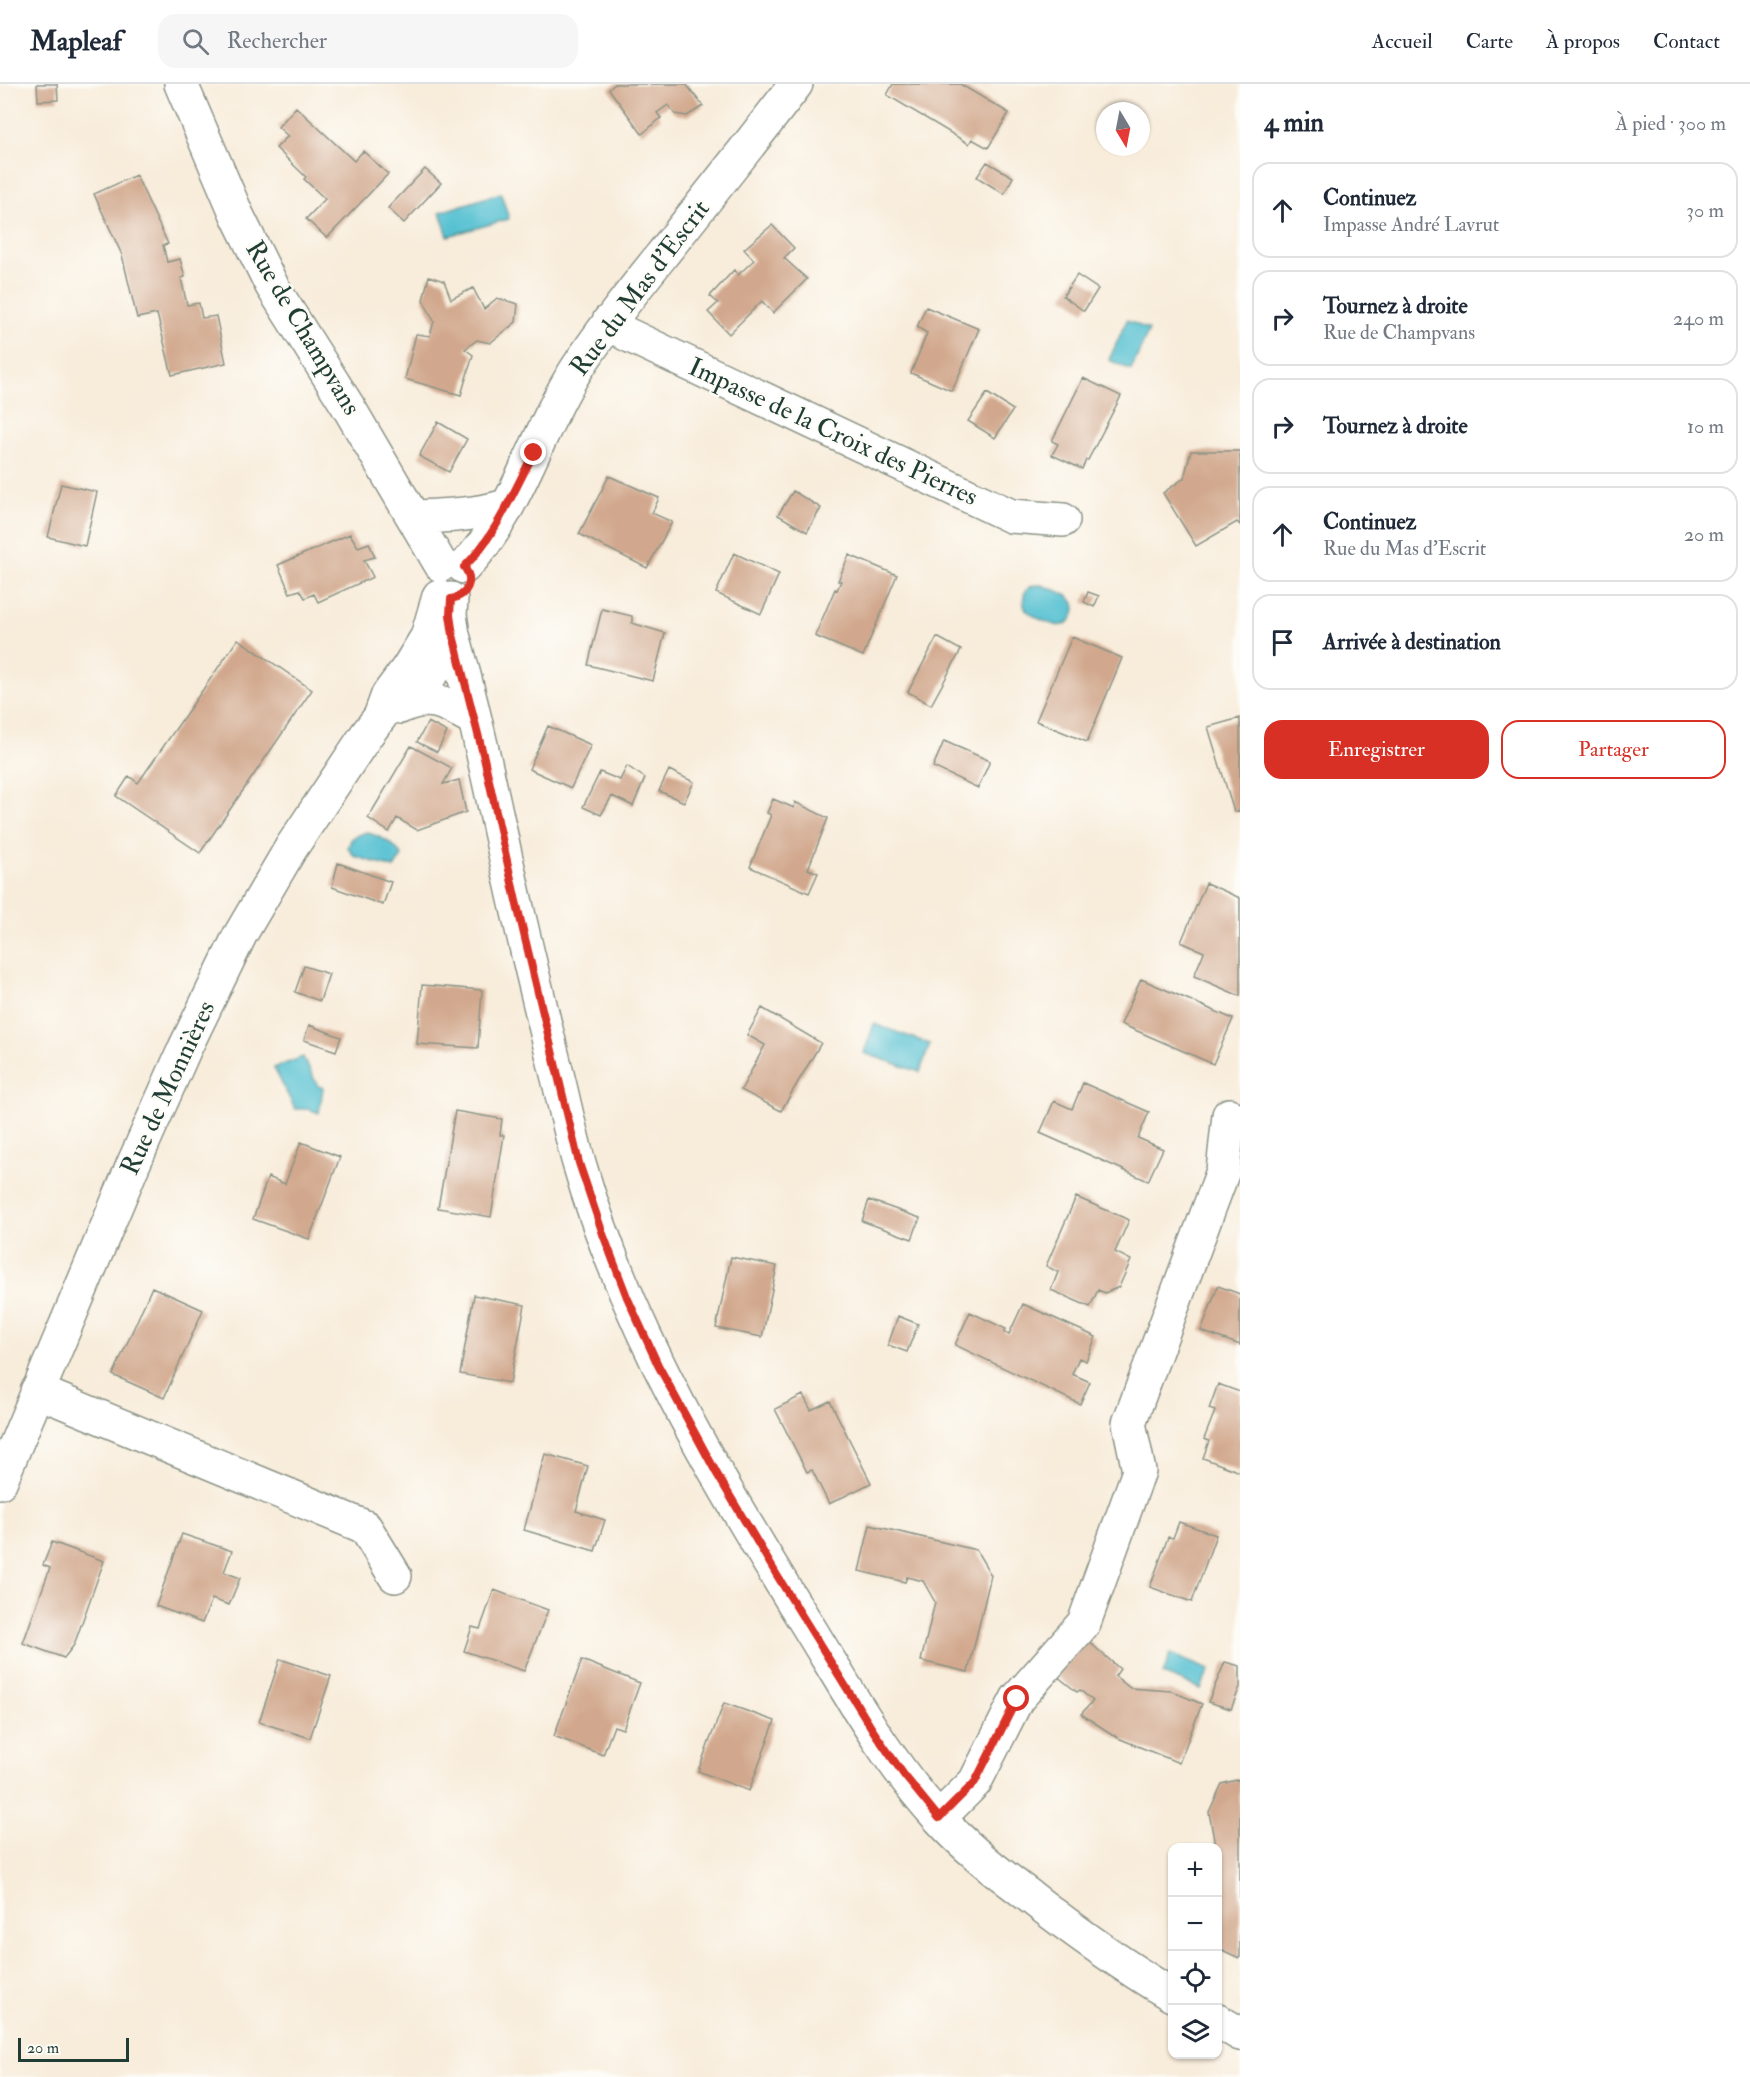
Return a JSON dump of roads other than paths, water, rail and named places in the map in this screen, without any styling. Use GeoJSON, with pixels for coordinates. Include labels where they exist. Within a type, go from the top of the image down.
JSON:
{"type":"FeatureCollection","features":[{"type":"Feature","properties":{"kind":"street","name":"Rue de Champvans"},"geometry":{"type":"LineString","coordinates":[[181,84],[237,215],[272,286],[350,408],[449,582],[450,615],[456,647],[579,1163],[627,1297],[658,1365],[717,1474],[778,1577],[874,1732],[904,1775],[939,1818],[986,1863],[1066,1925],[1168,1992]]}},
{"type":"Feature","properties":{"kind":"street","name":"Rue du Mas d'Escrit"},"geometry":{"type":"LineString","coordinates":[[449,582],[488,538],[534,453],[555,406],[609,321],[796,84]]}},
{"type":"Feature","properties":{"kind":"street","name":"Impasse de la Croix des Pierres"},"geometry":{"type":"LineString","coordinates":[[609,321],[626,334],[1011,516],[1063,520]]}},
{"type":"Feature","properties":{"kind":"street"},"geometry":{"type":"LineString","coordinates":[[413,517],[458,515],[506,506]]}},
{"type":"Feature","properties":{"kind":"street","name":"Rue de Monnières"},"geometry":{"type":"LineString","coordinates":[[391,712],[388,695],[427,637],[449,582]]}},
{"type":"Feature","properties":{"kind":"street","name":"Rue de Monnières"},"geometry":{"type":"LineString","coordinates":[[0,1482],[133,1165],[185,1048],[240,936],[291,848],[367,734],[456,647]]}},
{"type":"Feature","properties":{"kind":"street"},"geometry":{"type":"LineString","coordinates":[[391,712],[423,699],[434,699],[474,719]]}},
{"type":"Feature","properties":{"kind":"street"},"geometry":{"type":"LineString","coordinates":[[939,1818],[975,1782],[1017,1699],[1084,1623],[1139,1471],[1129,1423],[1223,1171],[1229,1116]]}},
{"type":"Feature","properties":{"kind":"street"},"geometry":{"type":"LineString","coordinates":[[37,1390],[365,1527],[395,1576]]}},
{"type":"Feature","properties":{"kind":"street"},"geometry":{"type":"LineString","coordinates":[[1222,2023],[1240,2034]]}},
{"type":"Feature","properties":{"kind":"water"},"geometry":{"type":"Polygon","coordinates":[[[501,193],[509,219],[448,236],[440,212],[501,193]]]}},
{"type":"Feature","properties":{"kind":"water"},"geometry":{"type":"Polygon","coordinates":[[[1127,320],[1149,330],[1131,370],[1109,360],[1127,320]]]}},
{"type":"Feature","properties":{"kind":"water"},"geometry":{"type":"Polygon","coordinates":[[[1041,585],[1070,598],[1075,607],[1070,621],[1055,625],[1027,610],[1023,599],[1026,591],[1032,586],[1041,585]]]}},
{"type":"Feature","properties":{"kind":"water"},"geometry":{"type":"Polygon","coordinates":[[[366,832],[395,847],[402,856],[394,868],[354,856],[348,847],[352,838],[366,832]]]}},
{"type":"Feature","properties":{"kind":"water"},"geometry":{"type":"Polygon","coordinates":[[[874,1024],[930,1044],[920,1072],[864,1053],[874,1024]]]}},
{"type":"Feature","properties":{"kind":"water"},"geometry":{"type":"Polygon","coordinates":[[[303,1057],[318,1086],[323,1088],[319,1113],[309,1109],[295,1109],[274,1068],[303,1057]]]}},
{"type":"Feature","properties":{"kind":"water"},"geometry":{"type":"Polygon","coordinates":[[[1170,1654],[1209,1670],[1201,1689],[1163,1674],[1170,1654]]]}}]}
